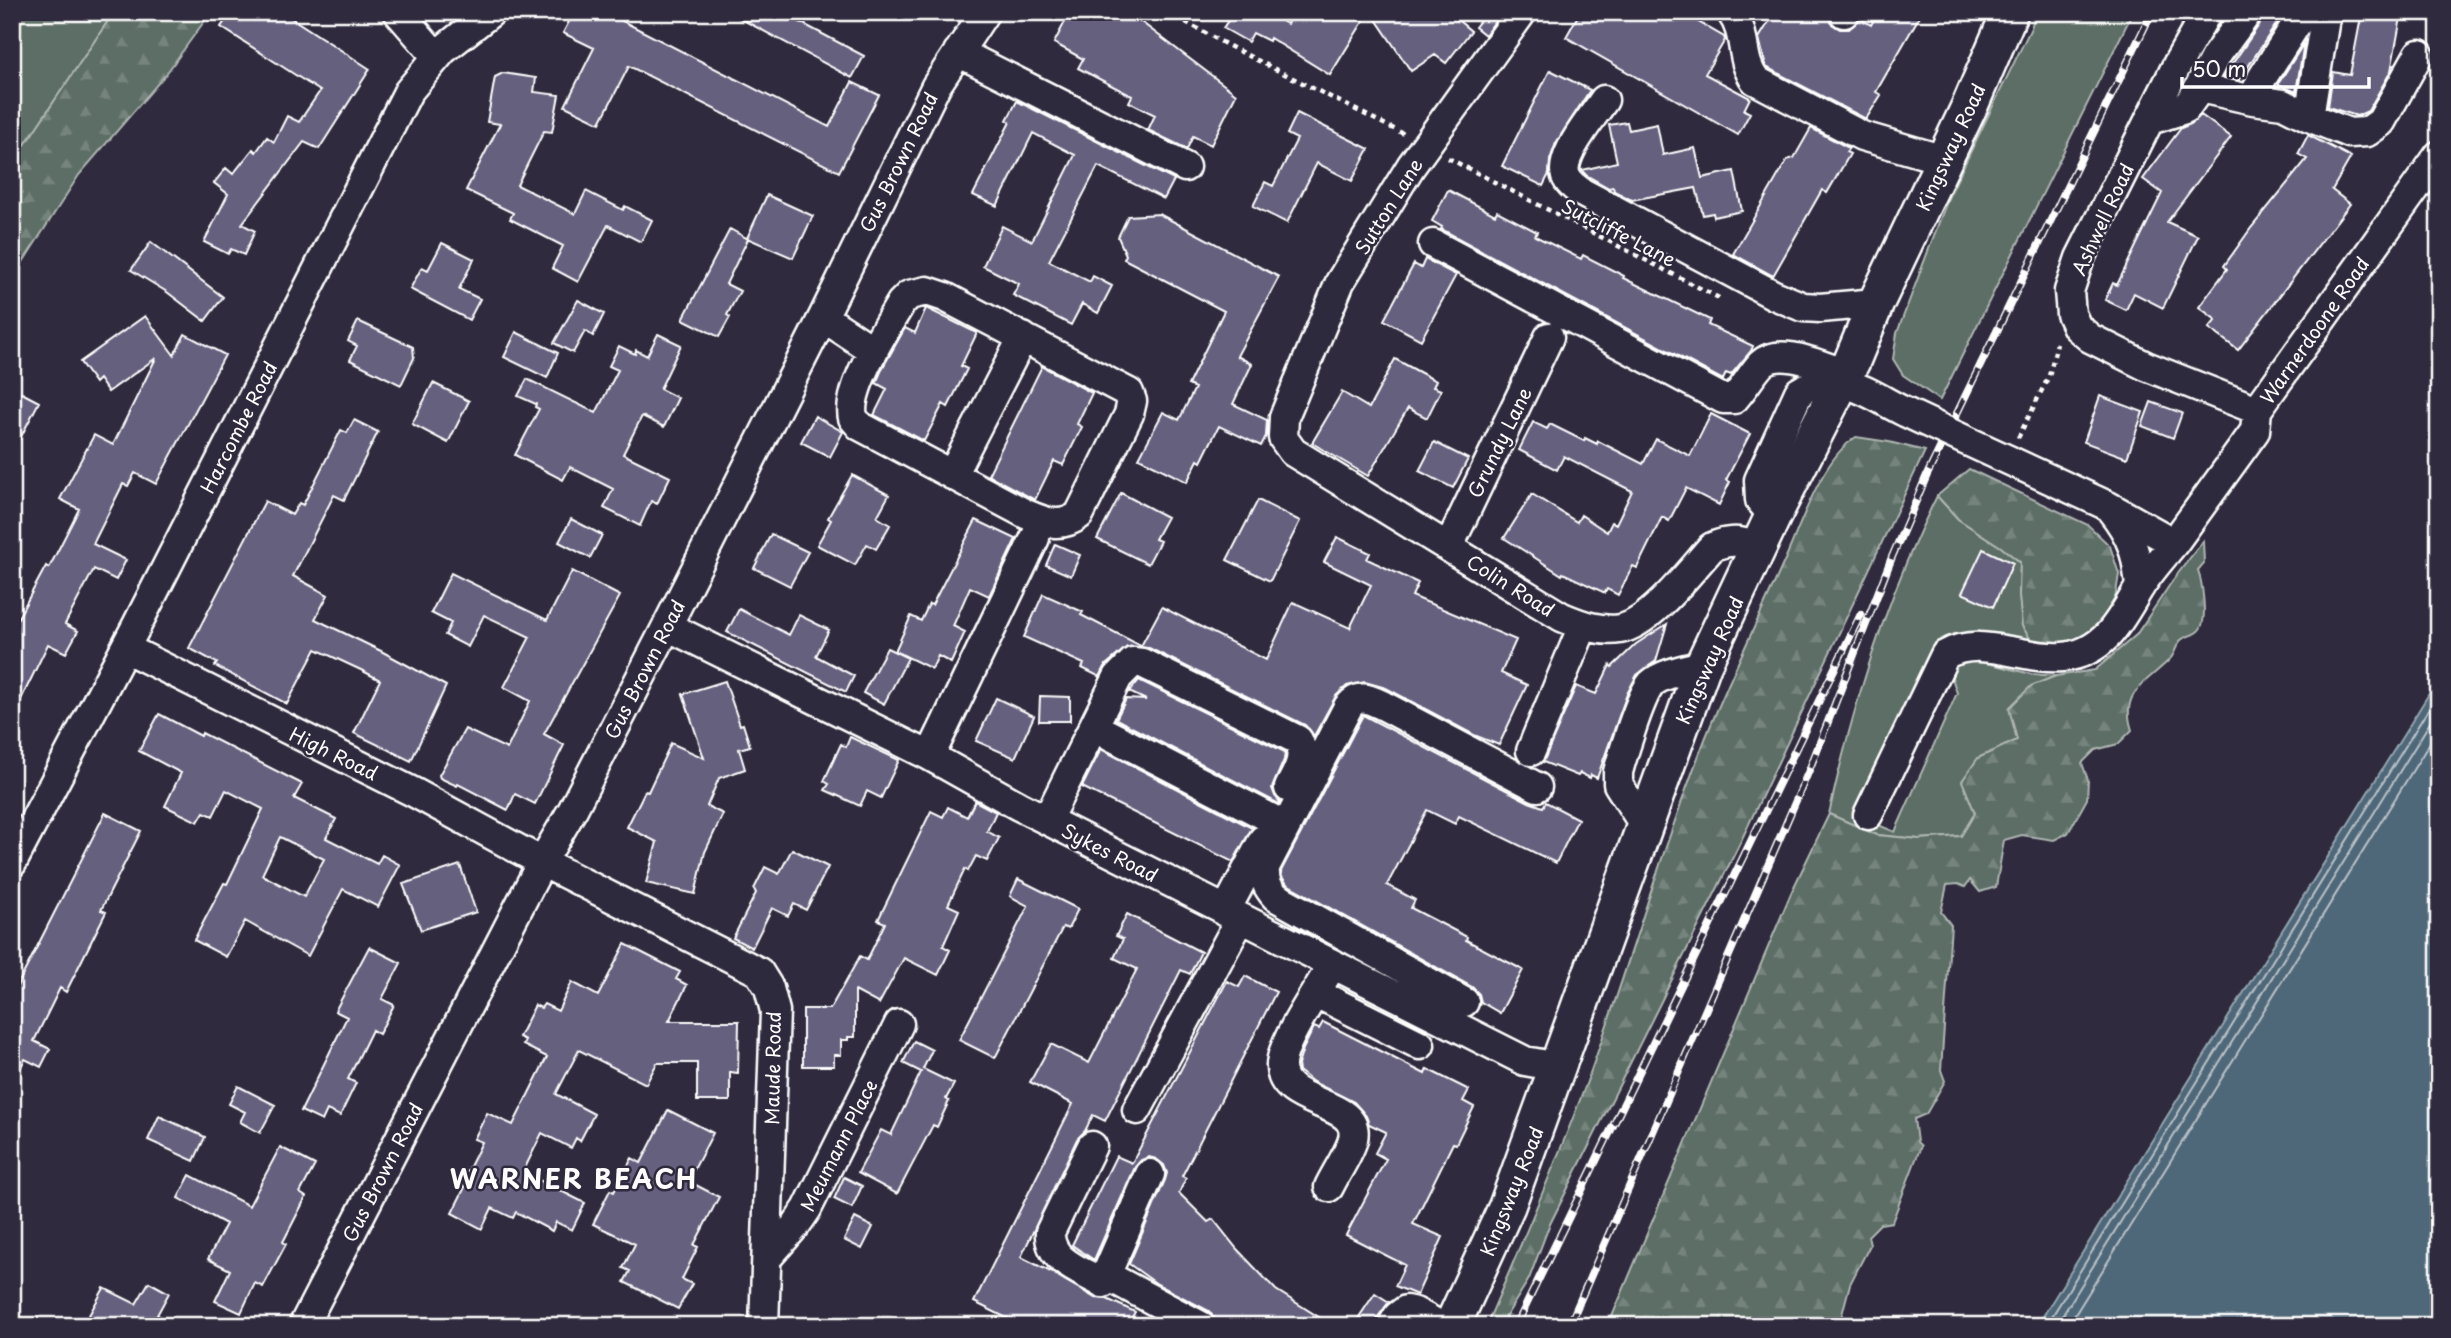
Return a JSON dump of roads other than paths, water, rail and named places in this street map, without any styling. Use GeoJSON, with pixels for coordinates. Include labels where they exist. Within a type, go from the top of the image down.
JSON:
{"type":"FeatureCollection","features":[{"type":"Feature","properties":{"kind":"main road","name":"Kingsway Road"},"geometry":{"type":"LineString","coordinates":[[1452,1326],[1507,1206],[1703,665],[1844,377],[2010,12]]}},
{"type":"Feature","properties":{"kind":"street"},"geometry":{"type":"LineString","coordinates":[[398,12],[437,57]]}},
{"type":"Feature","properties":{"kind":"street","name":"Harcombe Road"},"geometry":{"type":"LineString","coordinates":[[12,863],[125,648],[408,92],[437,57],[491,12]]}},
{"type":"Feature","properties":{"kind":"street","name":"Gus Brown Road"},"geometry":{"type":"LineString","coordinates":[[303,1326],[667,626],[936,86],[985,12]]}},
{"type":"Feature","properties":{"kind":"street","name":"Sutton Lane"},"geometry":{"type":"LineString","coordinates":[[1284,417],[1340,282],[1411,166],[1522,12]]}},
{"type":"Feature","properties":{"kind":"street"},"geometry":{"type":"LineString","coordinates":[[1731,12],[1738,22],[1744,41],[1746,67],[1755,79],[1861,136],[1944,159]]}},
{"type":"Feature","properties":{"kind":"street","name":"Ashwell Road"},"geometry":{"type":"LineString","coordinates":[[2207,12],[2080,258],[2069,292],[2071,314],[2077,327],[2090,338],[2146,366],[2257,410]]}},
{"type":"Feature","properties":{"kind":"street"},"geometry":{"type":"LineString","coordinates":[[2150,120],[2185,109],[2200,88],[2215,57],[2248,12]]}},
{"type":"Feature","properties":{"kind":"street"},"geometry":{"type":"LineString","coordinates":[[2253,100],[2262,78],[2304,12]]}},
{"type":"Feature","properties":{"kind":"street"},"geometry":{"type":"LineString","coordinates":[[2309,117],[2326,12]]}},
{"type":"Feature","properties":{"kind":"street"},"geometry":{"type":"LineString","coordinates":[[958,52],[1185,167]]}},
{"type":"Feature","properties":{"kind":"street"},"geometry":{"type":"LineString","coordinates":[[2200,88],[2283,104],[2349,133],[2367,132],[2381,122],[2419,54]]}},
{"type":"Feature","properties":{"kind":"street"},"geometry":{"type":"LineString","coordinates":[[1604,100],[1566,160],[1565,172],[1568,180],[1581,192],[1774,295],[1803,307],[1876,303]]}},
{"type":"Feature","properties":{"kind":"street","name":"Warnerdoone Road"},"geometry":{"type":"LineString","coordinates":[[1868,815],[1945,655],[1967,646],[2053,658],[2082,652],[2108,635],[2255,431],[2257,410],[2439,155]]}},
{"type":"Feature","properties":{"kind":"street"},"geometry":{"type":"LineString","coordinates":[[1433,244],[1723,399],[1734,399],[1762,363],[1773,356],[1787,355],[1844,377],[1905,412],[2108,506],[2174,543]]}},
{"type":"Feature","properties":{"kind":"street"},"geometry":{"type":"LineString","coordinates":[[927,291],[945,297],[1118,385],[1129,393],[1132,401],[1129,414],[1079,515],[1070,522],[1049,523],[1026,514],[860,426],[853,418],[852,399],[874,351],[901,303],[909,295],[927,291]]}},
{"type":"Feature","properties":{"kind":"street"},"geometry":{"type":"LineString","coordinates":[[823,317],[874,351]]}},
{"type":"Feature","properties":{"kind":"street"},"geometry":{"type":"LineString","coordinates":[[952,475],[1023,337]]}},
{"type":"Feature","properties":{"kind":"street","name":"Grundy Lane"},"geometry":{"type":"LineString","coordinates":[[1449,546],[1549,337]]}},
{"type":"Feature","properties":{"kind":"street","name":"Colin Road"},"geometry":{"type":"LineString","coordinates":[[1284,417],[1283,438],[1293,453],[1563,617],[1583,626],[1621,629],[1647,617],[1712,547],[1766,532]]}},
{"type":"Feature","properties":{"kind":"street"},"geometry":{"type":"LineString","coordinates":[[2108,506],[2131,539],[2140,587]]}},
{"type":"Feature","properties":{"kind":"street"},"geometry":{"type":"LineString","coordinates":[[930,756],[1035,538]]}},
{"type":"Feature","properties":{"kind":"street","name":"Sykes Road"},"geometry":{"type":"LineString","coordinates":[[667,626],[930,756],[1019,806],[1525,1062],[1558,1067]]}},
{"type":"Feature","properties":{"kind":"street"},"geometry":{"type":"LineString","coordinates":[[1531,751],[1583,626]]}},
{"type":"Feature","properties":{"kind":"street","name":"High Road"},"geometry":{"type":"LineString","coordinates":[[125,648],[415,793],[542,862]]}},
{"type":"Feature","properties":{"kind":"street"},"geometry":{"type":"LineString","coordinates":[[1047,820],[1118,677],[1133,662],[1142,663],[1282,731],[1298,740],[1303,749],[1302,761],[1233,915],[1137,1110]]}},
{"type":"Feature","properties":{"kind":"street"},"geometry":{"type":"LineString","coordinates":[[1464,1002],[1276,897],[1264,880],[1265,867],[1354,699],[1362,697],[1377,702],[1537,787]]}},
{"type":"Feature","properties":{"kind":"street"},"geometry":{"type":"LineString","coordinates":[[1094,727],[1274,820]]}},
{"type":"Feature","properties":{"kind":"street","name":"Maude Road"},"geometry":{"type":"LineString","coordinates":[[542,862],[759,972],[769,988],[775,1012],[764,1326]]}},
{"type":"Feature","properties":{"kind":"street"},"geometry":{"type":"LineString","coordinates":[[1322,922],[1317,993],[1286,1045],[1281,1066],[1285,1080],[1301,1095],[1338,1111],[1348,1118],[1352,1125],[1353,1139],[1329,1187]]}},
{"type":"Feature","properties":{"kind":"street"},"geometry":{"type":"LineString","coordinates":[[1317,993],[1420,1045]]}},
{"type":"Feature","properties":{"kind":"street","name":"Meumann Place"},"geometry":{"type":"LineString","coordinates":[[767,1258],[807,1209],[899,1024]]}},
{"type":"Feature","properties":{"kind":"street"},"geometry":{"type":"LineString","coordinates":[[1092,1146],[1050,1232],[1049,1241],[1060,1259],[1103,1283],[1150,1174]]}},
{"type":"Feature","properties":{"kind":"street"},"geometry":{"type":"LineString","coordinates":[[1106,1275],[1201,1326]]}},
{"type":"Feature","properties":{"kind":"street"},"geometry":{"type":"LineString","coordinates":[[1392,1326],[1406,1310],[1416,1312],[1441,1326]]}},
{"type":"Feature","properties":{"kind":"water"},"geometry":{"type":"Polygon","coordinates":[[[2439,679],[2439,1326],[2037,1326],[2435,684],[2439,679]]]}},
{"type":"Feature","properties":{"kind":"railway"},"geometry":{"type":"LineString","coordinates":[[1569,1326],[1810,768],[1927,475],[2152,12]]}},
{"type":"Feature","properties":{"kind":"railway"},"geometry":{"type":"LineString","coordinates":[[1516,1326],[1861,614]]}},
{"type":"Feature","properties":{"kind":"district","name":"WARNER BEACH"},"geometry":{"type":"Point","coordinates":[574,1178]}}]}
